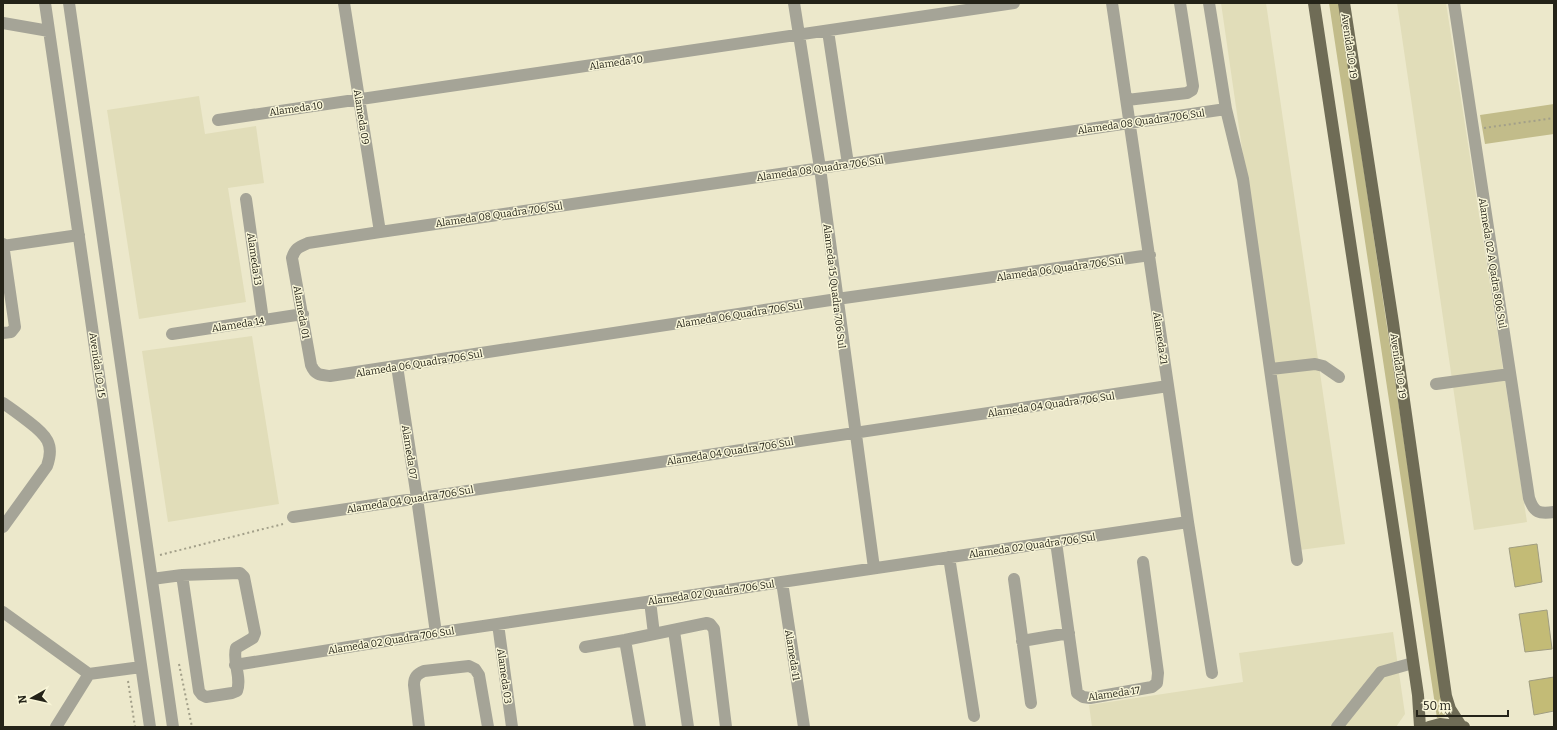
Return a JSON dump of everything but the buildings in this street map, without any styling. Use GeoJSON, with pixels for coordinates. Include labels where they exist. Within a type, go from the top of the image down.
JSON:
{"type":"FeatureCollection","features":[{"type":"Feature","properties":{"kind":"main road"},"geometry":{"type":"LineString","coordinates":[[1314,3],[1414,663],[1420,727]]}},
{"type":"Feature","properties":{"kind":"main road","name":"Avenida LO-19"},"geometry":{"type":"LineString","coordinates":[[1344,3],[1393,323],[1446,696],[1450,709],[1462,726]]}},
{"type":"Feature","properties":{"kind":"main road"},"geometry":{"type":"LineString","coordinates":[[1429,727],[1440,724],[1462,726]]}},
{"type":"Feature","properties":{"kind":"street","name":"Avenida LO-15"},"geometry":{"type":"LineString","coordinates":[[45,3],[150,727]]}},
{"type":"Feature","properties":{"kind":"street"},"geometry":{"type":"LineString","coordinates":[[69,3],[173,727]]}},
{"type":"Feature","properties":{"kind":"street","name":"Alameda 09"},"geometry":{"type":"LineString","coordinates":[[344,3],[380,232]]}},
{"type":"Feature","properties":{"kind":"street","name":"Alameda 15 Quadra 706 Sul"},"geometry":{"type":"LineString","coordinates":[[794,3],[820,168],[874,568]]}},
{"type":"Feature","properties":{"kind":"street","name":"Alameda 10"},"geometry":{"type":"LineString","coordinates":[[218,120],[1014,3]]}},
{"type":"Feature","properties":{"kind":"street","name":"Alameda 21"},"geometry":{"type":"LineString","coordinates":[[1112,3],[1131,122],[1188,522],[1212,672]]}},
{"type":"Feature","properties":{"kind":"street"},"geometry":{"type":"LineString","coordinates":[[1127,100],[1187,93],[1192,90],[1193,86],[1180,3]]}},
{"type":"Feature","properties":{"kind":"street"},"geometry":{"type":"LineString","coordinates":[[1210,3],[1226,109],[1243,179],[1297,560]]}},
{"type":"Feature","properties":{"kind":"street","name":"Alameda 02 A Qadra 806 Sul"},"geometry":{"type":"LineString","coordinates":[[1454,3],[1529,498],[1532,507],[1536,512],[1549,513]]}},
{"type":"Feature","properties":{"kind":"street"},"geometry":{"type":"LineString","coordinates":[[3,23],[49,31]]}},
{"type":"Feature","properties":{"kind":"street"},"geometry":{"type":"LineString","coordinates":[[828,31],[848,164]]}},
{"type":"Feature","properties":{"kind":"street","name":"Alameda 08 Quadra 706 Sul"},"geometry":{"type":"LineString","coordinates":[[308,243],[1226,109]]}},
{"type":"Feature","properties":{"kind":"street","name":"Alameda 13"},"geometry":{"type":"LineString","coordinates":[[246,199],[263,320]]}},
{"type":"Feature","properties":{"kind":"street"},"geometry":{"type":"LineString","coordinates":[[3,332],[11,332],[15,327],[3,246],[79,235]]}},
{"type":"Feature","properties":{"kind":"street","name":"Alameda 01"},"geometry":{"type":"LineString","coordinates":[[308,243],[298,247],[294,251],[292,258],[313,371],[317,375],[330,376]]}},
{"type":"Feature","properties":{"kind":"street","name":"Alameda 06 Quadra 706 Sul"},"geometry":{"type":"LineString","coordinates":[[330,376],[837,299],[1150,255]]}},
{"type":"Feature","properties":{"kind":"street","name":"Alameda 14"},"geometry":{"type":"LineString","coordinates":[[172,334],[303,314]]}},
{"type":"Feature","properties":{"kind":"street"},"geometry":{"type":"LineString","coordinates":[[1271,369],[1315,364],[1322,366],[1339,377]]}},
{"type":"Feature","properties":{"kind":"street","name":"Alameda 07"},"geometry":{"type":"LineString","coordinates":[[397,366],[436,633]]}},
{"type":"Feature","properties":{"kind":"street"},"geometry":{"type":"LineString","coordinates":[[1436,384],[1510,374]]}},
{"type":"Feature","properties":{"kind":"street","name":"Alameda 04 Quadra 706 Sul"},"geometry":{"type":"LineString","coordinates":[[293,517],[1168,386]]}},
{"type":"Feature","properties":{"kind":"street"},"geometry":{"type":"LineString","coordinates":[[3,403],[46,436],[50,450],[50,457],[47,466],[3,527]]}},
{"type":"Feature","properties":{"kind":"street","name":"Alameda 02 Quadra 706 Sul"},"geometry":{"type":"LineString","coordinates":[[235,665],[436,633],[1188,522]]}},
{"type":"Feature","properties":{"kind":"street","name":"Alameda 17"},"geometry":{"type":"LineString","coordinates":[[1056,542],[1077,693],[1083,697],[1090,698],[1152,687],[1157,683],[1158,673],[1143,562]]}},
{"type":"Feature","properties":{"kind":"street"},"geometry":{"type":"LineString","coordinates":[[949,557],[974,716]]}},
{"type":"Feature","properties":{"kind":"street"},"geometry":{"type":"LineString","coordinates":[[152,579],[182,575],[240,573],[244,577],[254,633],[253,638],[236,648],[234,655],[239,686],[237,691],[206,697],[199,691],[182,575]]}},
{"type":"Feature","properties":{"kind":"street"},"geometry":{"type":"LineString","coordinates":[[1014,579],[1031,703]]}},
{"type":"Feature","properties":{"kind":"street","name":"Alameda 11"},"geometry":{"type":"LineString","coordinates":[[782,582],[804,727]]}},
{"type":"Feature","properties":{"kind":"street"},"geometry":{"type":"LineString","coordinates":[[650,601],[654,634]]}},
{"type":"Feature","properties":{"kind":"street"},"geometry":{"type":"LineString","coordinates":[[3,612],[89,674],[141,667]]}},
{"type":"Feature","properties":{"kind":"street"},"geometry":{"type":"LineString","coordinates":[[585,647],[707,623],[712,626],[726,727]]}},
{"type":"Feature","properties":{"kind":"street","name":"Alameda 03"},"geometry":{"type":"LineString","coordinates":[[498,624],[512,727]]}},
{"type":"Feature","properties":{"kind":"street"},"geometry":{"type":"LineString","coordinates":[[674,630],[688,727]]}},
{"type":"Feature","properties":{"kind":"street"},"geometry":{"type":"LineString","coordinates":[[1022,641],[1069,633]]}},
{"type":"Feature","properties":{"kind":"street"},"geometry":{"type":"LineString","coordinates":[[626,640],[640,727]]}},
{"type":"Feature","properties":{"kind":"street"},"geometry":{"type":"LineString","coordinates":[[1337,727],[1381,672],[1414,663]]}},
{"type":"Feature","properties":{"kind":"street"},"geometry":{"type":"LineString","coordinates":[[419,727],[414,685],[414,680],[418,674],[424,671],[469,666],[475,669],[479,675],[488,727]]}},
{"type":"Feature","properties":{"kind":"street"},"geometry":{"type":"LineString","coordinates":[[56,727],[89,674]]}},
{"type":"Feature","properties":{"kind":"path"},"geometry":{"type":"LineString","coordinates":[[1473,130],[1554,118]]}},
{"type":"Feature","properties":{"kind":"path"},"geometry":{"type":"LineString","coordinates":[[149,558],[281,525],[293,517]]}},
{"type":"Feature","properties":{"kind":"path"},"geometry":{"type":"LineString","coordinates":[[179,664],[192,727]]}},
{"type":"Feature","properties":{"kind":"path"},"geometry":{"type":"LineString","coordinates":[[126,669],[135,727]]}},
{"type":"Feature","properties":{"kind":"shaded area"},"geometry":{"type":"Polygon","coordinates":[[[1221,3],[1266,3],[1345,544],[1300,550],[1221,3]]]}},
{"type":"Feature","properties":{"kind":"shaded area"},"geometry":{"type":"Polygon","coordinates":[[[1329,3],[1339,3],[1445,717],[1437,718],[1329,3]]]}},
{"type":"Feature","properties":{"kind":"shaded area"},"geometry":{"type":"Polygon","coordinates":[[[1397,3],[1446,3],[1527,522],[1474,530],[1397,3]]]}},
{"type":"Feature","properties":{"kind":"shaded area"},"geometry":{"type":"Polygon","coordinates":[[[199,96],[205,134],[256,126],[264,183],[228,188],[246,302],[139,319],[107,110],[199,96]]]}},
{"type":"Feature","properties":{"kind":"shaded area"},"geometry":{"type":"Polygon","coordinates":[[[1554,104],[1554,134],[1485,144],[1480,115],[1554,104]]]}},
{"type":"Feature","properties":{"kind":"shaded area"},"geometry":{"type":"Polygon","coordinates":[[[252,336],[279,504],[168,522],[142,351],[252,336]]]}},
{"type":"Feature","properties":{"kind":"shaded area"},"geometry":{"type":"Polygon","coordinates":[[[1393,632],[1405,714],[1396,727],[1092,727],[1089,705],[1243,682],[1239,653],[1393,632]]]}}]}
